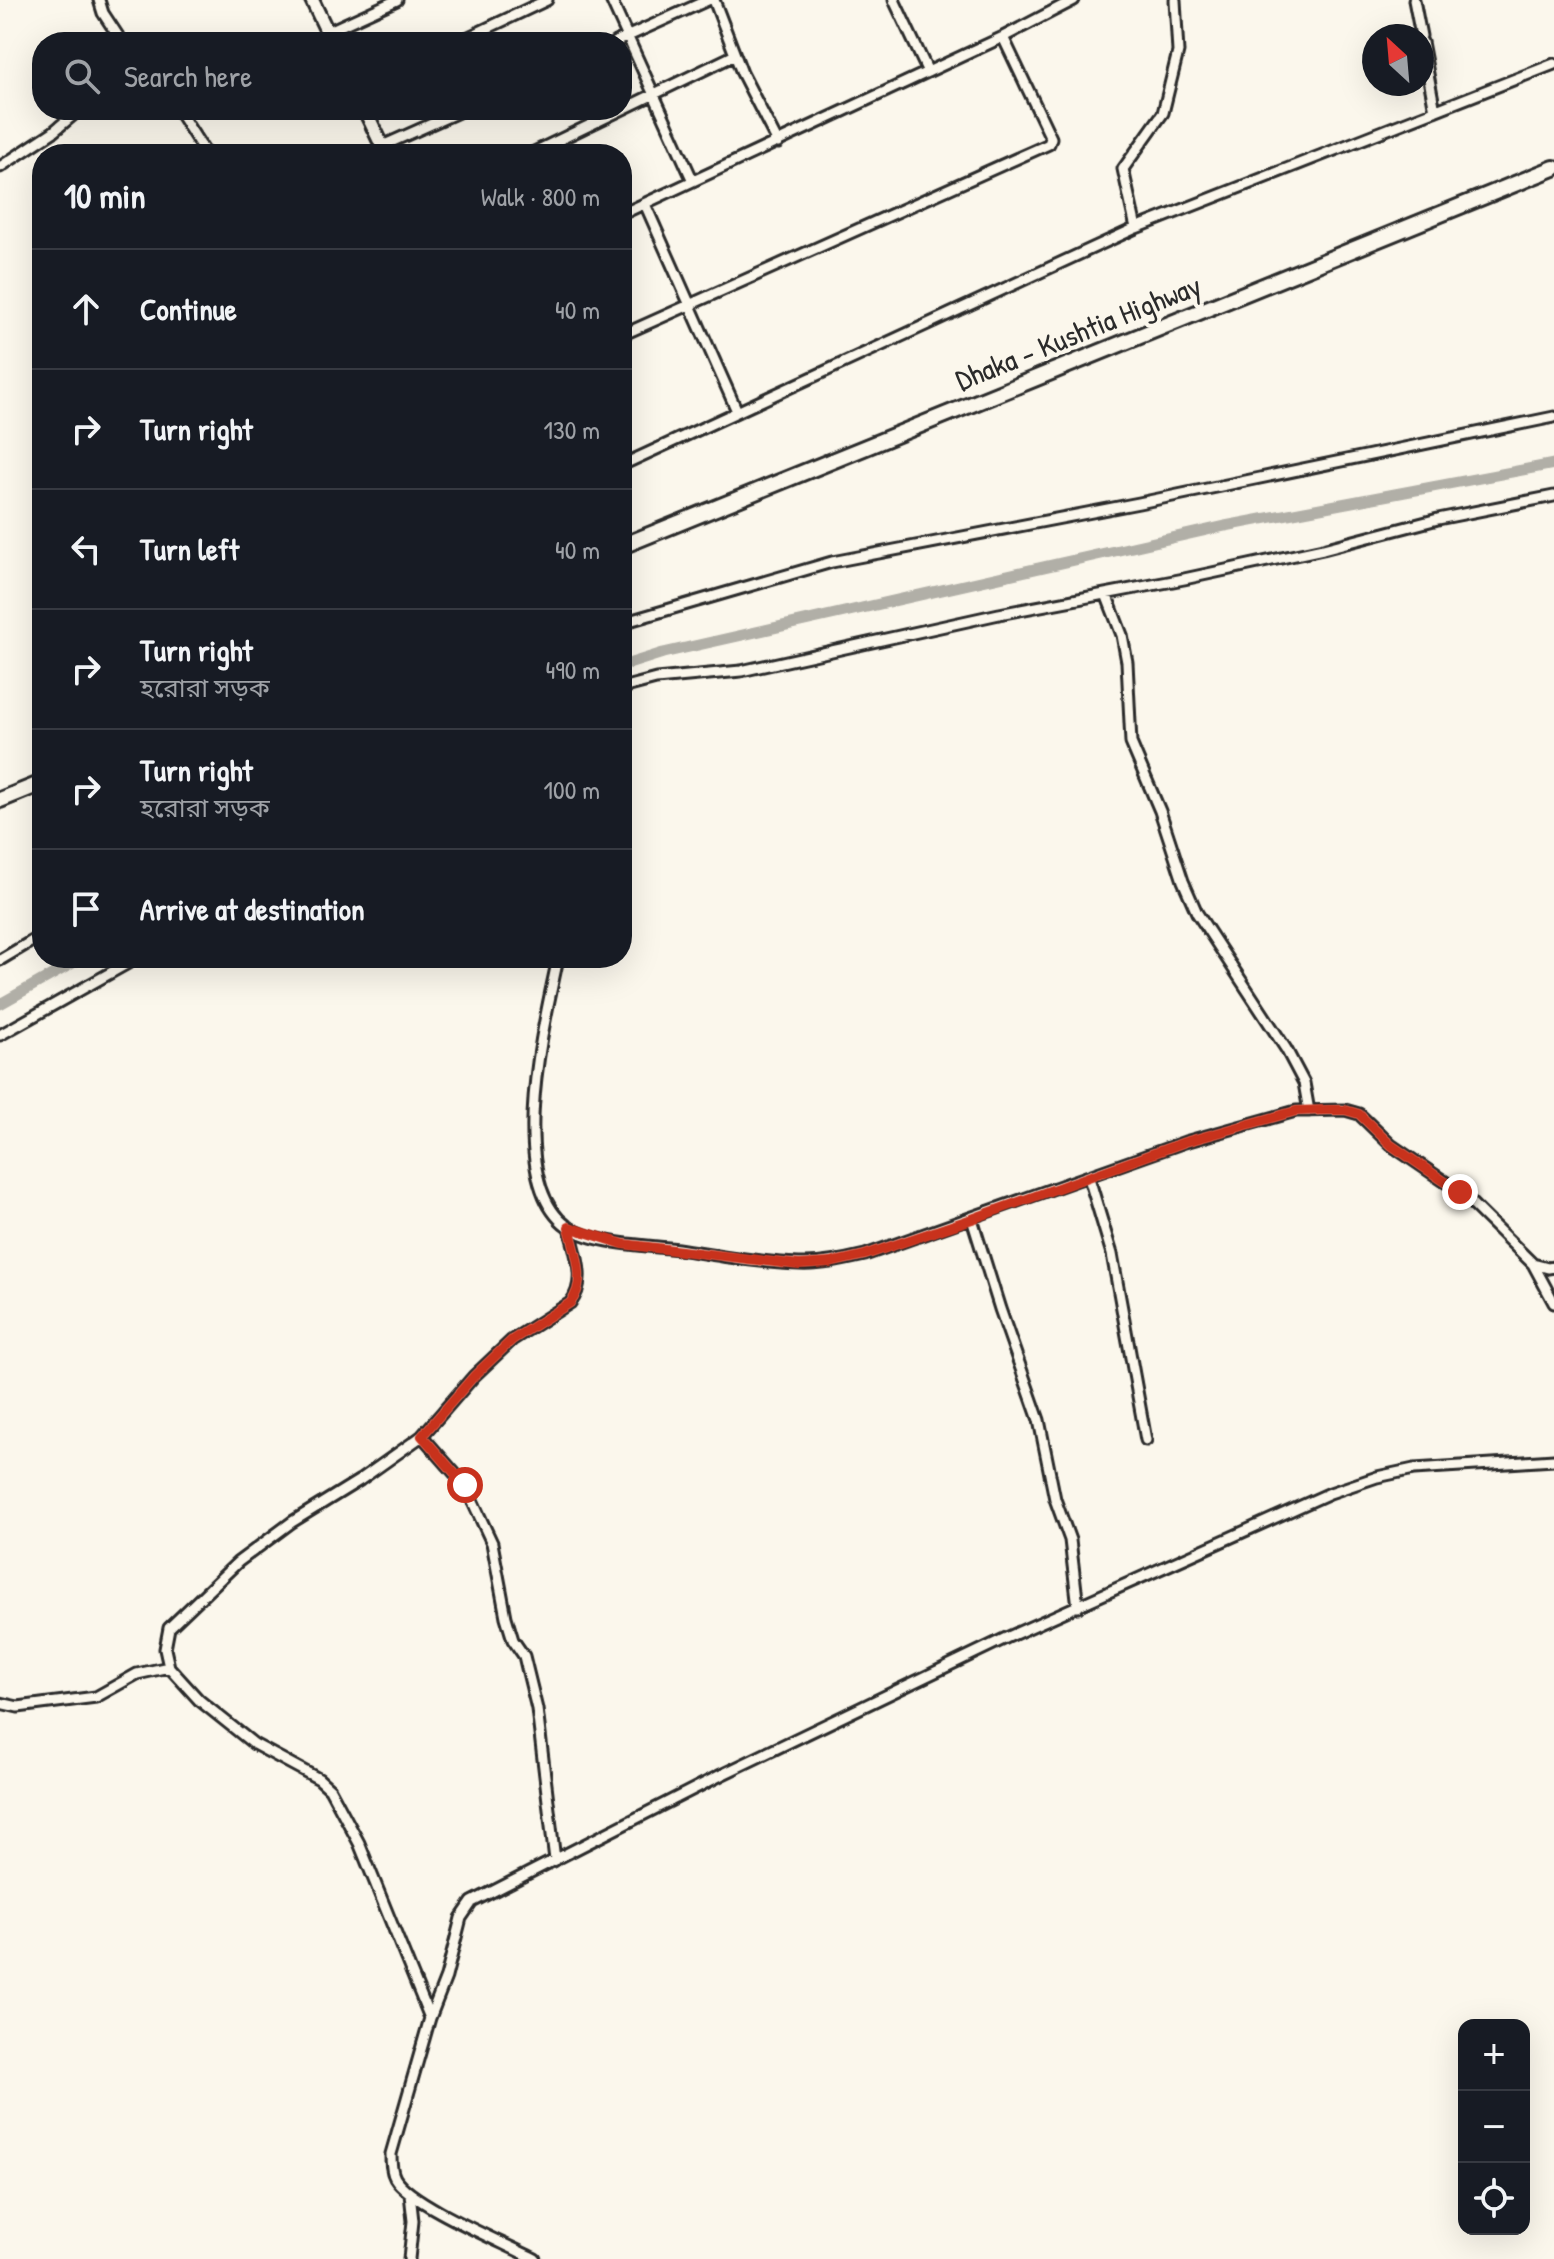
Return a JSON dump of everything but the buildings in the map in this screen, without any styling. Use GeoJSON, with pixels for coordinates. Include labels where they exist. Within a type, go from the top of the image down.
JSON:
{"type":"FeatureCollection","features":[{"type":"Feature","properties":{"kind":"main road"},"geometry":{"type":"LineString","coordinates":[[312,0],[328,32]]}},
{"type":"Feature","properties":{"kind":"main road"},"geometry":{"type":"LineString","coordinates":[[370,120],[381,144]]}},
{"type":"Feature","properties":{"kind":"main road","name":"Dhaka - Kushtia Highway"},"geometry":{"type":"LineString","coordinates":[[632,542],[1554,168]]}},
{"type":"Feature","properties":{"kind":"main road"},"geometry":{"type":"LineString","coordinates":[[0,800],[32,787]]}},
{"type":"Feature","properties":{"kind":"street"},"geometry":{"type":"LineString","coordinates":[[99,0],[115,32]]}},
{"type":"Feature","properties":{"kind":"street"},"geometry":{"type":"LineString","coordinates":[[339,32],[397,0]]}},
{"type":"Feature","properties":{"kind":"street"},"geometry":{"type":"LineString","coordinates":[[479,32],[547,0]]}},
{"type":"Feature","properties":{"kind":"street"},"geometry":{"type":"LineString","coordinates":[[611,0],[626,32]]}},
{"type":"Feature","properties":{"kind":"street"},"geometry":{"type":"LineString","coordinates":[[632,34],[711,0],[778,143]]}},
{"type":"Feature","properties":{"kind":"street"},"geometry":{"type":"LineString","coordinates":[[894,0],[928,72]]}},
{"type":"Feature","properties":{"kind":"street"},"geometry":{"type":"LineString","coordinates":[[632,210],[1003,37],[1074,0]]}},
{"type":"Feature","properties":{"kind":"street"},"geometry":{"type":"LineString","coordinates":[[1136,228],[1123,169],[1163,113],[1178,52],[1175,0]]}},
{"type":"Feature","properties":{"kind":"street"},"geometry":{"type":"LineString","coordinates":[[1414,0],[1419,24]]}},
{"type":"Feature","properties":{"kind":"street"},"geometry":{"type":"LineString","coordinates":[[632,331],[1049,144],[1051,138],[1003,37]]}},
{"type":"Feature","properties":{"kind":"street"},"geometry":{"type":"LineString","coordinates":[[632,45],[693,181]]}},
{"type":"Feature","properties":{"kind":"street"},"geometry":{"type":"LineString","coordinates":[[632,105],[735,55]]}},
{"type":"Feature","properties":{"kind":"street"},"geometry":{"type":"LineString","coordinates":[[632,460],[1136,228],[1554,64]]}},
{"type":"Feature","properties":{"kind":"street"},"geometry":{"type":"LineString","coordinates":[[1432,96],[1435,111]]}},
{"type":"Feature","properties":{"kind":"street"},"geometry":{"type":"LineString","coordinates":[[35,144],[67,120]]}},
{"type":"Feature","properties":{"kind":"street"},"geometry":{"type":"LineString","coordinates":[[184,120],[199,144]]}},
{"type":"Feature","properties":{"kind":"street"},"geometry":{"type":"LineString","coordinates":[[396,144],[443,120]]}},
{"type":"Feature","properties":{"kind":"street"},"geometry":{"type":"LineString","coordinates":[[551,144],[601,120]]}},
{"type":"Feature","properties":{"kind":"street"},"geometry":{"type":"LineString","coordinates":[[0,167],[32,146]]}},
{"type":"Feature","properties":{"kind":"street"},"geometry":{"type":"LineString","coordinates":[[645,204],[737,411]]}},
{"type":"Feature","properties":{"kind":"street"},"geometry":{"type":"LineString","coordinates":[[632,620],[832,562],[1139,503],[1554,417]]}},
{"type":"Feature","properties":{"kind":"street"},"geometry":{"type":"LineString","coordinates":[[632,685],[656,679],[741,671],[999,614],[1323,549],[1438,519],[1554,496]]}},
{"type":"Feature","properties":{"kind":"street"},"geometry":{"type":"LineString","coordinates":[[1106,594],[1122,635],[1131,743],[1160,811],[1183,881],[1197,913],[1291,1058],[1304,1083],[1309,1111]]}},
{"type":"Feature","properties":{"kind":"street"},"geometry":{"type":"LineString","coordinates":[[0,960],[32,941]]}},
{"type":"Feature","properties":{"kind":"street"},"geometry":{"type":"LineString","coordinates":[[0,1035],[119,968]]}},
{"type":"Feature","properties":{"kind":"street"},"geometry":{"type":"LineString","coordinates":[[556,968],[543,1031],[532,1114],[534,1147],[544,1196],[552,1211],[569,1227],[623,1244],[799,1265],[830,1263],[865,1255],[972,1219],[1185,1142],[1296,1111],[1345,1110],[1359,1114],[1391,1145],[1460,1192],[1533,1264],[1554,1303]]}},
{"type":"Feature","properties":{"kind":"street"},"geometry":{"type":"LineString","coordinates":[[1089,1178],[1112,1254],[1146,1440]]}},
{"type":"Feature","properties":{"kind":"street"},"geometry":{"type":"LineString","coordinates":[[972,1219],[1039,1420],[1055,1499],[1070,1540],[1078,1607]]}},
{"type":"Feature","properties":{"kind":"street"},"geometry":{"type":"LineString","coordinates":[[430,2018],[359,1843],[330,1789],[319,1779],[254,1744],[199,1700],[169,1667],[165,1649],[169,1628],[238,1562],[292,1522],[360,1480],[422,1436],[474,1376],[512,1340],[570,1303],[577,1295],[580,1277],[569,1227]]}},
{"type":"Feature","properties":{"kind":"street"},"geometry":{"type":"LineString","coordinates":[[1533,1264],[1554,1267]]}},
{"type":"Feature","properties":{"kind":"street"},"geometry":{"type":"LineString","coordinates":[[422,1436],[465,1485],[492,1543],[506,1617],[513,1640],[524,1656],[537,1709],[555,1860]]}},
{"type":"Feature","properties":{"kind":"street"},"geometry":{"type":"LineString","coordinates":[[535,2259],[410,2194],[395,2179],[391,2169],[391,2154],[430,2018],[446,1977],[461,1918],[472,1902],[721,1775],[1006,1638],[1330,1493],[1377,1477],[1414,1469],[1554,1460]]}},
{"type":"Feature","properties":{"kind":"street"},"geometry":{"type":"LineString","coordinates":[[0,1703],[18,1707],[96,1697],[137,1674],[169,1667]]}},
{"type":"Feature","properties":{"kind":"street"},"geometry":{"type":"LineString","coordinates":[[409,2259],[413,2221],[410,2194]]}},
{"type":"Feature","properties":{"kind":"waterway"},"geometry":{"type":"LineString","coordinates":[[632,663],[663,653],[1225,526],[1554,464]]}},
{"type":"Feature","properties":{"kind":"waterway"},"geometry":{"type":"LineString","coordinates":[[0,1004],[64,968]]}},
{"type":"Feature","properties":{"kind":"route"},"geometry":{"type":"LineString","coordinates":[[465,1485],[422,1436],[474,1376],[512,1340],[570,1303],[577,1295],[580,1277],[569,1227],[623,1244],[799,1265],[830,1263],[865,1255],[972,1219],[1185,1142],[1296,1111],[1345,1110],[1359,1114],[1391,1145],[1460,1192]]}}]}
